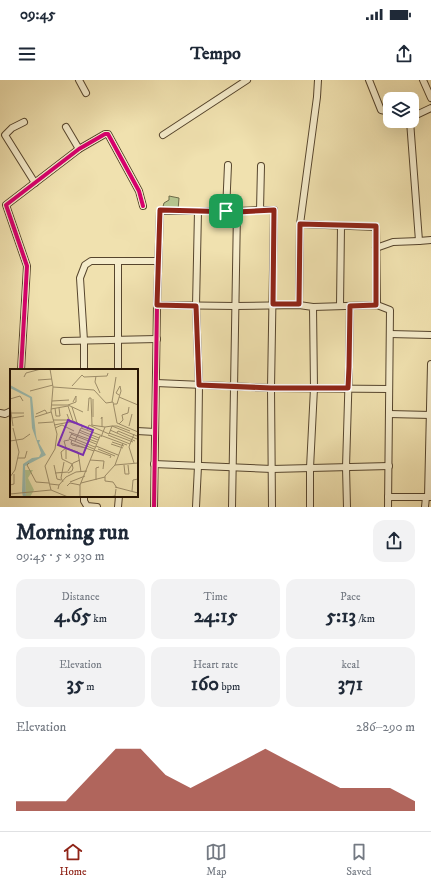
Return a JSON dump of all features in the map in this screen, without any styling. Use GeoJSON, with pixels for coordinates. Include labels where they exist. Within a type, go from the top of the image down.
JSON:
{"type":"FeatureCollection","features":[{"type":"Feature","properties":{"kind":"street"},"geometry":{"type":"LineString","coordinates":[[79,80],[86,93]]}},
{"type":"Feature","properties":{"kind":"street"},"geometry":{"type":"LineString","coordinates":[[163,135],[247,80]]}},
{"type":"Feature","properties":{"kind":"street"},"geometry":{"type":"LineString","coordinates":[[299,304],[300,224],[318,80]]}},
{"type":"Feature","properties":{"kind":"street"},"geometry":{"type":"LineString","coordinates":[[369,80],[381,110],[383,110]]}},
{"type":"Feature","properties":{"kind":"street"},"geometry":{"type":"LineString","coordinates":[[423,80],[431,98]]}},
{"type":"Feature","properties":{"kind":"street"},"geometry":{"type":"LineString","coordinates":[[419,114],[431,108]]}},
{"type":"Feature","properties":{"kind":"street"},"geometry":{"type":"LineString","coordinates":[[24,122],[12,128],[5,135],[35,183]]}},
{"type":"Feature","properties":{"kind":"street"},"geometry":{"type":"LineString","coordinates":[[66,127],[79,149]]}},
{"type":"Feature","properties":{"kind":"street"},"geometry":{"type":"LineString","coordinates":[[411,128],[419,241]]}},
{"type":"Feature","properties":{"kind":"street"},"geometry":{"type":"LineString","coordinates":[[21,369],[27,266],[2,205],[35,183],[79,149],[104,134],[108,134],[139,191],[143,206]]}},
{"type":"Feature","properties":{"kind":"street"},"geometry":{"type":"LineString","coordinates":[[226,211],[228,165]]}},
{"type":"Feature","properties":{"kind":"street"},"geometry":{"type":"LineString","coordinates":[[260,210],[261,166]]}},
{"type":"Feature","properties":{"kind":"street"},"geometry":{"type":"LineString","coordinates":[[154,507],[156,339],[160,210],[237,212],[274,210],[271,388],[272,507]]}},
{"type":"Feature","properties":{"kind":"street"},"geometry":{"type":"LineString","coordinates":[[196,507],[199,385],[196,306],[198,212]]}},
{"type":"Feature","properties":{"kind":"street"},"geometry":{"type":"LineString","coordinates":[[232,507],[237,212]]}},
{"type":"Feature","properties":{"kind":"street"},"geometry":{"type":"LineString","coordinates":[[300,224],[376,226],[376,305]]}},
{"type":"Feature","properties":{"kind":"street"},"geometry":{"type":"LineString","coordinates":[[340,306],[341,226]]}},
{"type":"Feature","properties":{"kind":"street"},"geometry":{"type":"LineString","coordinates":[[376,248],[393,242],[431,240]]}},
{"type":"Feature","properties":{"kind":"street"},"geometry":{"type":"LineString","coordinates":[[84,369],[84,341],[80,278],[85,265],[91,261],[158,261]]}},
{"type":"Feature","properties":{"kind":"street"},"geometry":{"type":"LineString","coordinates":[[118,261],[118,369]]}},
{"type":"Feature","properties":{"kind":"street"},"geometry":{"type":"LineString","coordinates":[[157,305],[235,306],[299,304],[313,307],[376,305],[390,310],[388,507]]}},
{"type":"Feature","properties":{"kind":"street"},"geometry":{"type":"LineString","coordinates":[[347,507],[346,467],[350,306]]}},
{"type":"Feature","properties":{"kind":"street"},"geometry":{"type":"LineString","coordinates":[[310,507],[310,468],[314,388],[313,307]]}},
{"type":"Feature","properties":{"kind":"street"},"geometry":{"type":"LineString","coordinates":[[390,334],[431,335]]}},
{"type":"Feature","properties":{"kind":"street"},"geometry":{"type":"LineString","coordinates":[[64,341],[156,339]]}},
{"type":"Feature","properties":{"kind":"street"},"geometry":{"type":"LineString","coordinates":[[425,507],[428,497],[431,364]]}},
{"type":"Feature","properties":{"kind":"street"},"geometry":{"type":"LineString","coordinates":[[156,383],[271,388],[389,389]]}},
{"type":"Feature","properties":{"kind":"street"},"geometry":{"type":"LineString","coordinates":[[0,413],[5,414],[10,412]]}},
{"type":"Feature","properties":{"kind":"street"},"geometry":{"type":"LineString","coordinates":[[389,414],[430,415]]}},
{"type":"Feature","properties":{"kind":"street"},"geometry":{"type":"LineString","coordinates":[[138,431],[155,432]]}},
{"type":"Feature","properties":{"kind":"street"},"geometry":{"type":"LineString","coordinates":[[154,464],[272,469],[389,466]]}},
{"type":"Feature","properties":{"kind":"street"},"geometry":{"type":"LineString","coordinates":[[84,497],[84,501],[87,506],[97,507]]}},
{"type":"Feature","properties":{"kind":"street"},"geometry":{"type":"LineString","coordinates":[[118,507],[119,497]]}},
{"type":"Feature","properties":{"kind":"street"},"geometry":{"type":"LineString","coordinates":[[388,497],[428,497]]}},
{"type":"Feature","properties":{"kind":"green space"},"geometry":{"type":"Polygon","coordinates":[[[169,196],[179,198],[178,210],[162,210],[164,203],[169,200],[169,196]]]}},
{"type":"Feature","properties":{"kind":"cycle path"},"geometry":{"type":"LineString","coordinates":[[21,369],[27,266],[6,205],[79,149],[105,134],[108,134],[139,191],[143,206]]}},
{"type":"Feature","properties":{"kind":"cycle path"},"geometry":{"type":"LineString","coordinates":[[154,507],[160,211],[260,210]]}},
{"type":"Feature","properties":{"kind":"route"},"geometry":{"type":"LineString","coordinates":[[160,210],[198,212],[226,211],[237,212],[274,210],[273,304],[299,304],[300,224],[376,226],[376,305],[350,306],[348,388],[271,388],[199,385],[196,306],[157,305],[160,210]]}}]}
